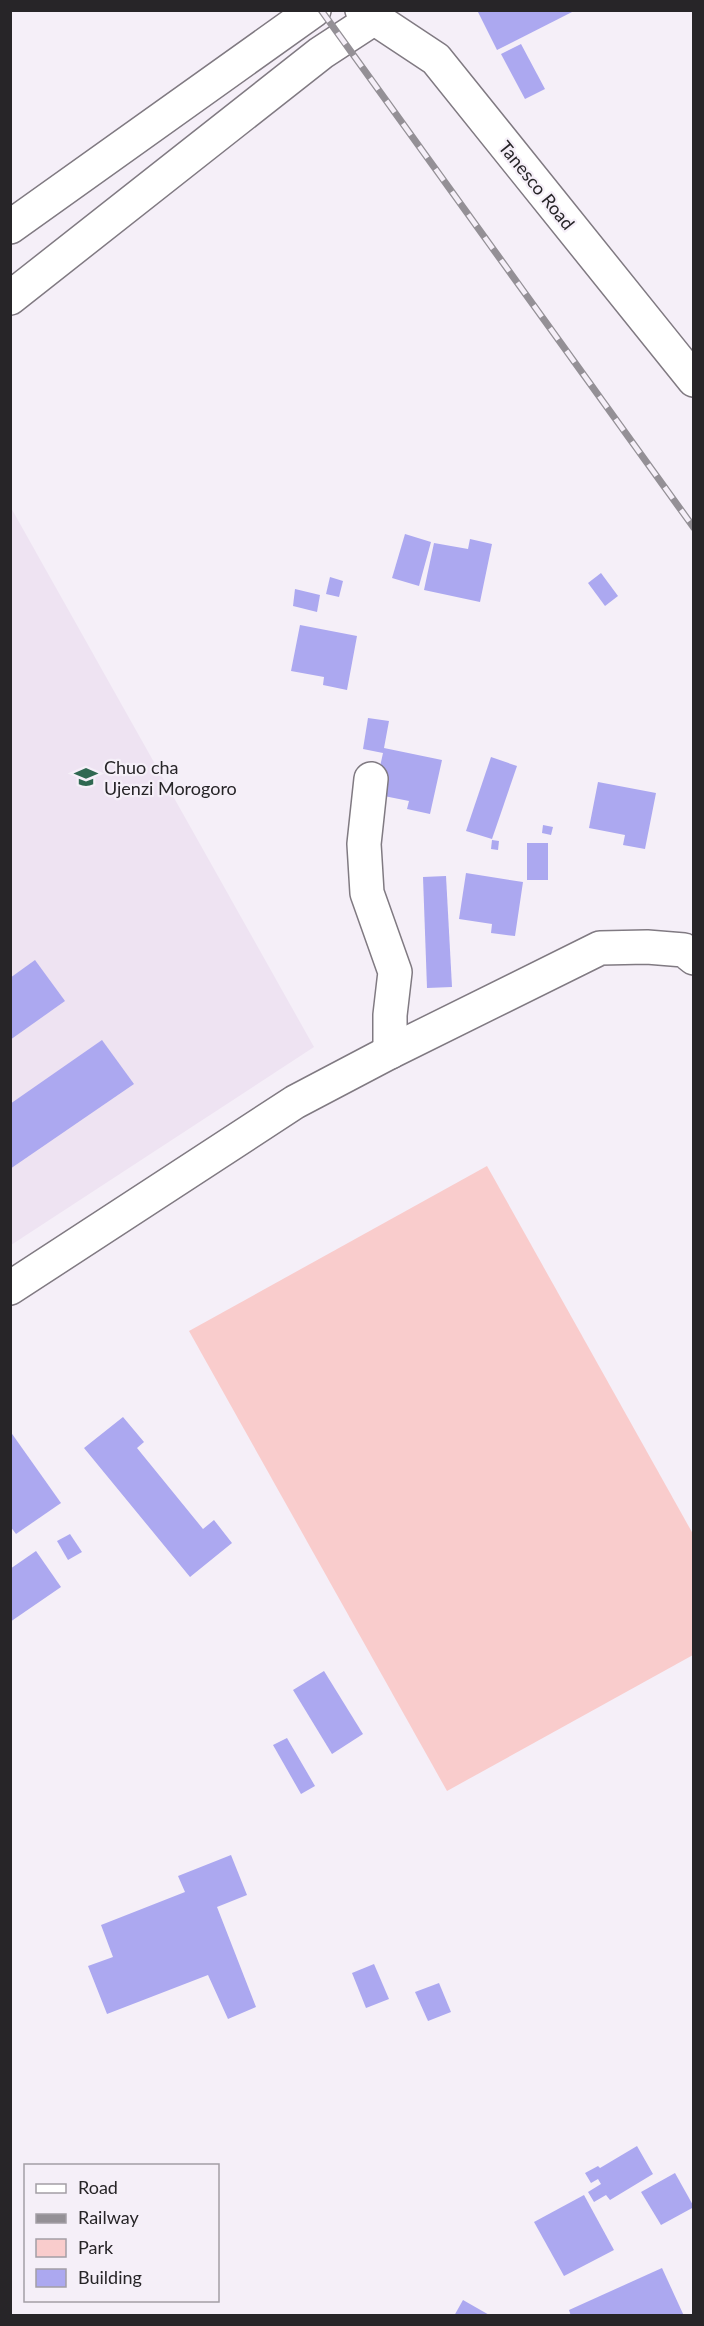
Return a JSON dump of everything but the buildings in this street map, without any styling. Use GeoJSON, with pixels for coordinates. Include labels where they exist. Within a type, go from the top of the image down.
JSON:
{"type":"FeatureCollection","features":[{"type":"Feature","properties":{"kind":"street"},"geometry":{"type":"LineString","coordinates":[[10,227],[314,10]]}},
{"type":"Feature","properties":{"kind":"street"},"geometry":{"type":"LineString","coordinates":[[10,298],[367,15]]}},
{"type":"Feature","properties":{"kind":"street","name":"Tanesco Road"},"geometry":{"type":"LineString","coordinates":[[367,15],[436,59],[693,380]]}},
{"type":"Feature","properties":{"kind":"street"},"geometry":{"type":"LineString","coordinates":[[370,779],[364,844],[367,893],[395,972],[390,1015],[390,1052]]}},
{"type":"Feature","properties":{"kind":"street"},"geometry":{"type":"LineString","coordinates":[[10,1288],[295,1102],[390,1052],[600,948],[647,947],[684,950],[693,958]]}},
{"type":"Feature","properties":{"kind":"shaded area","name":"Chuo cha Ujenzi Morogoro"},"geometry":{"type":"Polygon","coordinates":[[[10,506],[314,1047],[11,1245],[10,1245],[10,506]]]}},
{"type":"Feature","properties":{"kind":"green space"},"geometry":{"type":"Polygon","coordinates":[[[487,1166],[693,1534],[693,1655],[447,1791],[189,1331],[487,1166]]]}},
{"type":"Feature","properties":{"kind":"railway"},"geometry":{"type":"LineString","coordinates":[[321,10],[694,528]]}},
{"type":"Feature","properties":{"kind":"place","name":"Chuo cha Ujenzi Morogoro"},"geometry":{"type":"Point","coordinates":[86,777]}}]}
